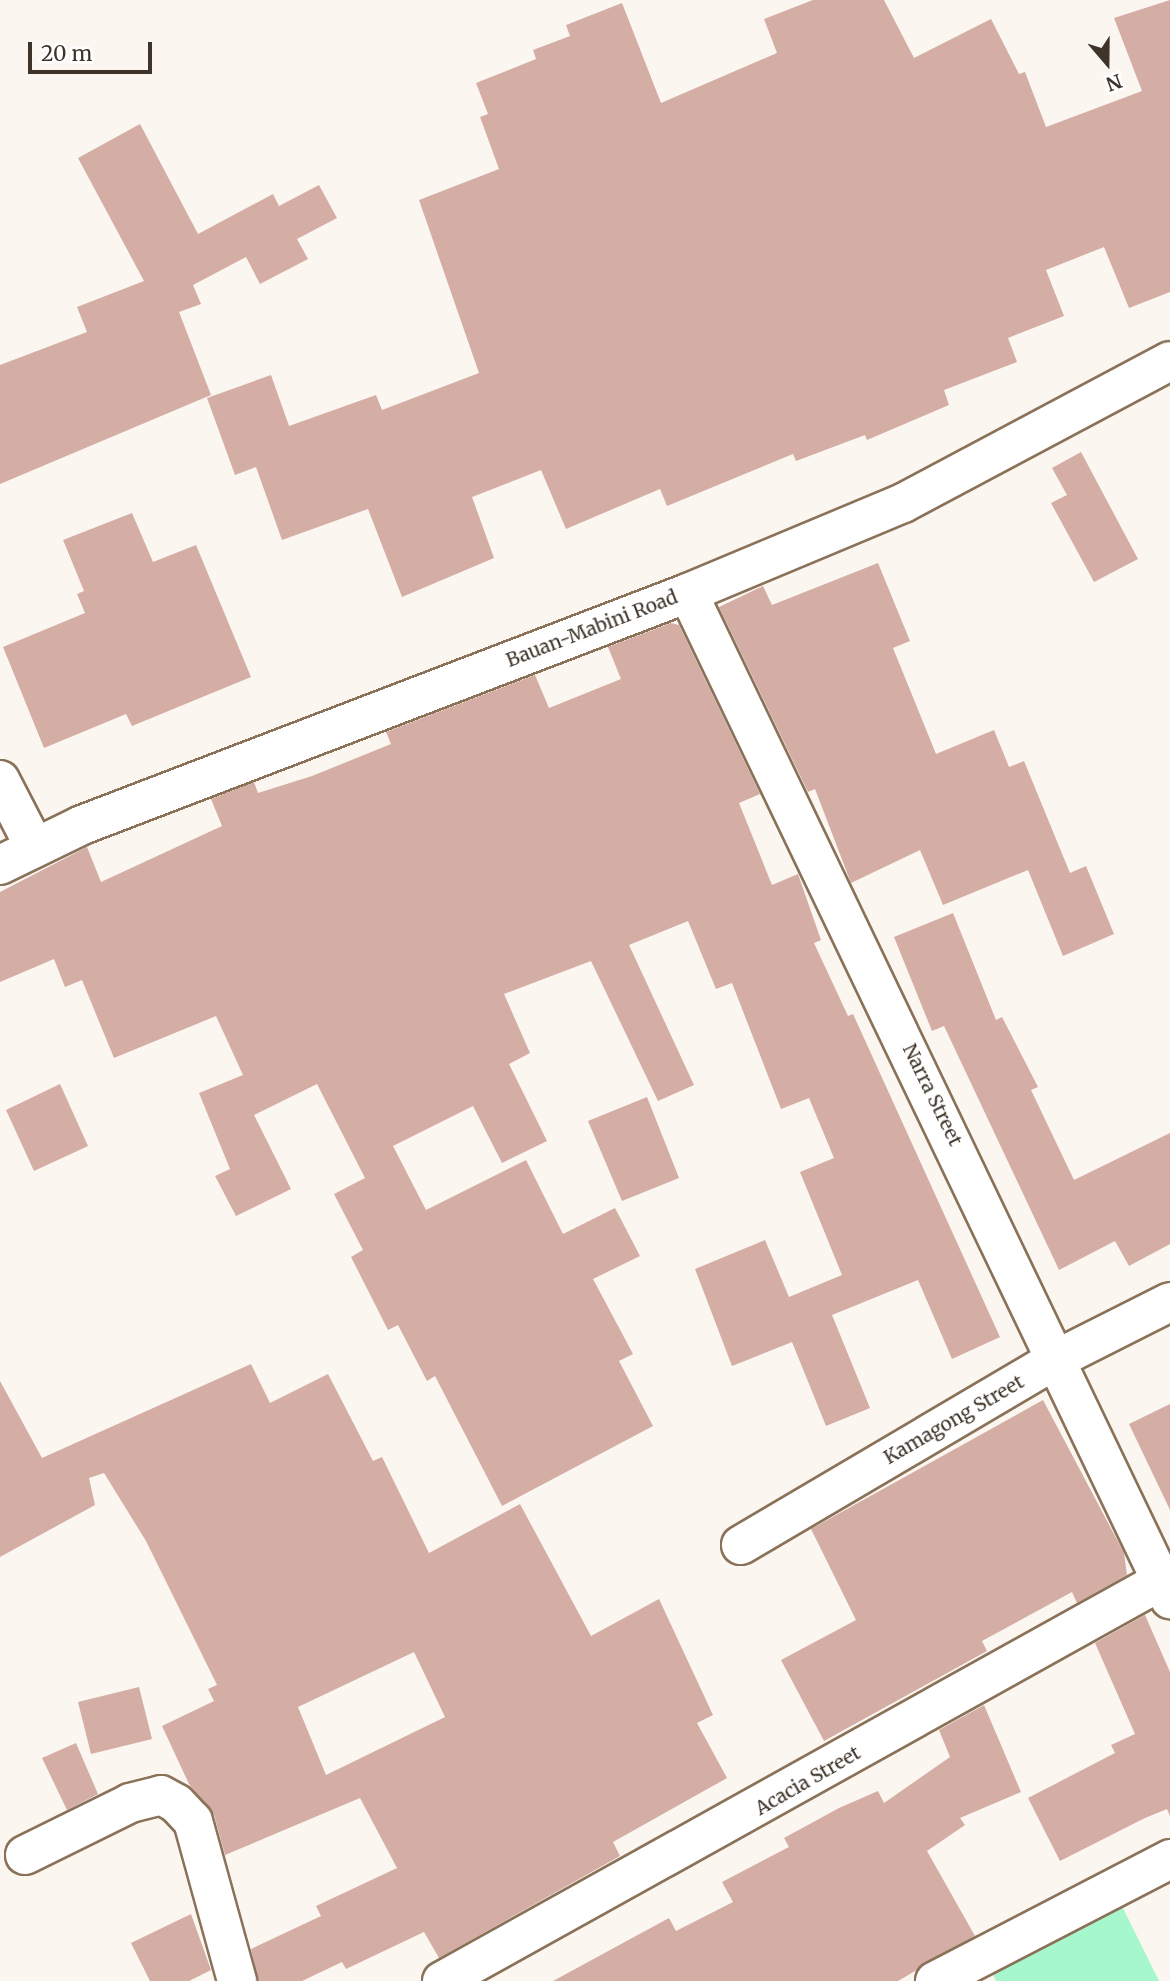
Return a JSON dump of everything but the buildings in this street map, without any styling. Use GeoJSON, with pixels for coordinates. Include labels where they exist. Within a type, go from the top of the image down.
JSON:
{"type":"FeatureCollection","features":[{"type":"Feature","properties":{"kind":"street","name":"Bauan-Mabini Road"},"geometry":{"type":"LineString","coordinates":[[0,865],[34,846],[688,593],[903,503],[1170,360]]}},
{"type":"Feature","properties":{"kind":"street","name":"Narra Street"},"geometry":{"type":"LineString","coordinates":[[688,593],[1167,1585]]}},
{"type":"Feature","properties":{"kind":"street"},"geometry":{"type":"LineString","coordinates":[[0,780],[34,846]]}},
{"type":"Feature","properties":{"kind":"street","name":"Kamagong Street"},"geometry":{"type":"LineString","coordinates":[[741,1545],[1059,1358],[1170,1302]]}},
{"type":"Feature","properties":{"kind":"street","name":"Acacia Street"},"geometry":{"type":"LineString","coordinates":[[442,1981],[1167,1585]]}},
{"type":"Feature","properties":{"kind":"street"},"geometry":{"type":"LineString","coordinates":[[25,1855],[130,1803],[161,1795],[177,1804],[192,1821],[237,1981]]}},
{"type":"Feature","properties":{"kind":"street"},"geometry":{"type":"LineString","coordinates":[[935,1981],[1170,1860]]}},
{"type":"Feature","properties":{"kind":"green space"},"geometry":{"type":"Polygon","coordinates":[[[1120,1902],[1159,1981],[996,1981],[989,1966],[1120,1902]]]}}]}
